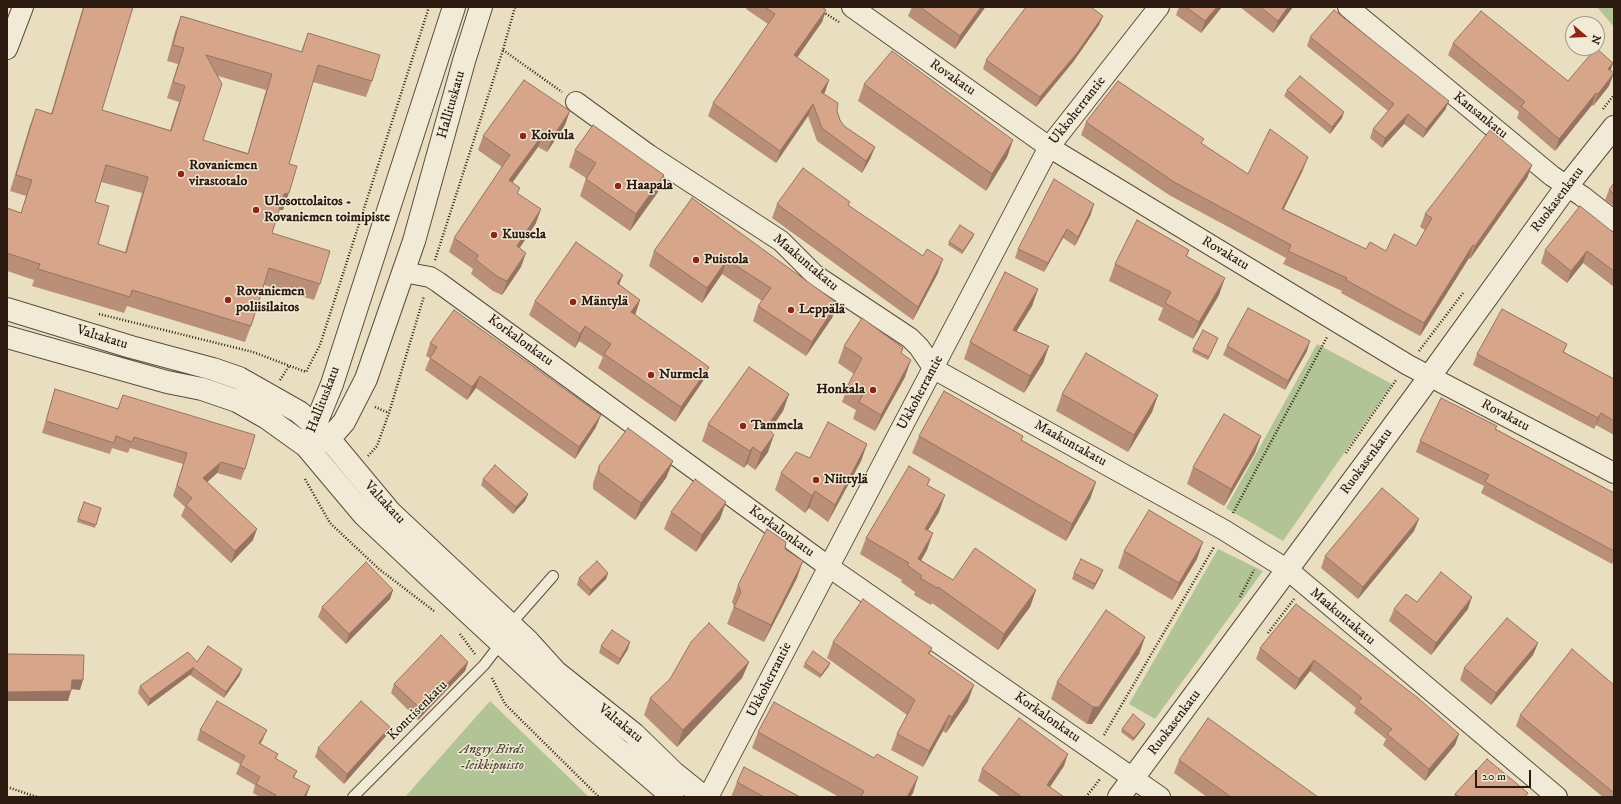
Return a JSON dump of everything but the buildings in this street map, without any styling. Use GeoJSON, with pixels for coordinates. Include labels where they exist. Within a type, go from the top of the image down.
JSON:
{"type":"FeatureCollection","features":[{"type":"Feature","properties":{"kind":"street"},"geometry":{"type":"LineString","coordinates":[[7,49],[24,7]]}},
{"type":"Feature","properties":{"kind":"street","name":"Hallituskatu"},"geometry":{"type":"LineString","coordinates":[[322,432],[332,384],[363,284],[454,7]]}},
{"type":"Feature","properties":{"kind":"street","name":"Hallituskatu"},"geometry":{"type":"LineString","coordinates":[[306,446],[322,432],[344,422],[366,379],[414,241],[464,61],[481,7]]}},
{"type":"Feature","properties":{"kind":"street","name":"Rovakatu"},"geometry":{"type":"LineString","coordinates":[[852,7],[1049,147],[1430,376],[1614,473]]}},
{"type":"Feature","properties":{"kind":"street","name":"Ukkoherrantie"},"geometry":{"type":"LineString","coordinates":[[708,797],[934,369],[1049,147],[1159,7]]}},
{"type":"Feature","properties":{"kind":"street","name":"Kansankatu"},"geometry":{"type":"LineString","coordinates":[[1348,7],[1567,186],[1614,222]]}},
{"type":"Feature","properties":{"kind":"street"},"geometry":{"type":"LineString","coordinates":[[464,61],[445,35],[474,28]]}},
{"type":"Feature","properties":{"kind":"street","name":"Maakuntakatu"},"geometry":{"type":"LineString","coordinates":[[576,102],[662,163],[781,241],[815,275],[910,338],[919,347],[934,369],[1224,530],[1288,570],[1557,797]]}},
{"type":"Feature","properties":{"kind":"street","name":"Ruokasenkatu"},"geometry":{"type":"LineString","coordinates":[[1119,797],[1288,570],[1567,186],[1614,127]]}},
{"type":"Feature","properties":{"kind":"street"},"geometry":{"type":"LineString","coordinates":[[363,284],[403,272]]}},
{"type":"Feature","properties":{"kind":"street","name":"Korkalonkatu"},"geometry":{"type":"LineString","coordinates":[[403,272],[430,277],[438,282],[829,566],[1160,797]]}},
{"type":"Feature","properties":{"kind":"street","name":"Valtakatu"},"geometry":{"type":"LineString","coordinates":[[7,309],[132,347],[213,369],[239,378],[286,403],[322,432],[390,512],[506,634],[587,723],[673,797]]}},
{"type":"Feature","properties":{"kind":"street","name":"Valtakatu"},"geometry":{"type":"LineString","coordinates":[[7,337],[225,397],[260,413],[306,446],[364,515],[506,634],[634,734],[673,772],[704,797]]}},
{"type":"Feature","properties":{"kind":"lane","name":"Konttisenkatu"},"geometry":{"type":"LineString","coordinates":[[353,797],[484,665],[506,634],[553,576]]}},
{"type":"Feature","properties":{"kind":"path"},"geometry":{"type":"LineString","coordinates":[[93,313],[252,352],[306,372],[320,345],[429,7]]}},
{"type":"Feature","properties":{"kind":"path"},"geometry":{"type":"LineString","coordinates":[[515,7],[503,50],[576,102]]}},
{"type":"Feature","properties":{"kind":"path"},"geometry":{"type":"LineString","coordinates":[[303,476],[330,523],[379,569],[436,612]]}},
{"type":"Feature","properties":{"kind":"path"},"geometry":{"type":"LineString","coordinates":[[455,629],[484,665],[505,704],[599,797]]}},
{"type":"Feature","properties":{"kind":"path"},"geometry":{"type":"LineString","coordinates":[[1086,797],[1096,786]]}},
{"type":"Feature","properties":{"kind":"path"},"geometry":{"type":"LineString","coordinates":[[7,787],[37,797]]}},
{"type":"Feature","properties":{"kind":"green space"},"geometry":{"type":"Polygon","coordinates":[[[1597,7],[1614,7],[1614,27],[1605,16],[1597,7]]]}},
{"type":"Feature","properties":{"kind":"green space"},"geometry":{"type":"Polygon","coordinates":[[[1317,344],[1392,384],[1283,541],[1226,508],[1317,344]]]}},
{"type":"Feature","properties":{"kind":"green space"},"geometry":{"type":"Polygon","coordinates":[[[1218,549],[1263,571],[1155,719],[1129,704],[1218,549]]]}},
{"type":"Feature","properties":{"kind":"green space","name":"Angry Birds -leikkipuisto"},"geometry":{"type":"Polygon","coordinates":[[[490,701],[589,797],[405,797],[490,701]]]}},
{"type":"Feature","properties":{"kind":"place","name":"Koivula"},"geometry":{"type":"Point","coordinates":[523,136]}},
{"type":"Feature","properties":{"kind":"place","name":"Rovaniemen virastotalo"},"geometry":{"type":"Point","coordinates":[181,174]}},
{"type":"Feature","properties":{"kind":"place","name":"Haapala"},"geometry":{"type":"Point","coordinates":[618,186]}},
{"type":"Feature","properties":{"kind":"place","name":"Ulosottolaitos - Rovaniemen toimipiste"},"geometry":{"type":"Point","coordinates":[256,210]}},
{"type":"Feature","properties":{"kind":"place","name":"Kuusela"},"geometry":{"type":"Point","coordinates":[494,235]}},
{"type":"Feature","properties":{"kind":"place","name":"Puistola"},"geometry":{"type":"Point","coordinates":[696,260]}},
{"type":"Feature","properties":{"kind":"place","name":"Rovaniemen poliisilaitos"},"geometry":{"type":"Point","coordinates":[228,300]}},
{"type":"Feature","properties":{"kind":"place","name":"Mäntylä"},"geometry":{"type":"Point","coordinates":[573,302]}},
{"type":"Feature","properties":{"kind":"place","name":"Leppälä"},"geometry":{"type":"Point","coordinates":[791,310]}},
{"type":"Feature","properties":{"kind":"place","name":"Nurmela"},"geometry":{"type":"Point","coordinates":[651,375]}},
{"type":"Feature","properties":{"kind":"place","name":"Honkala"},"geometry":{"type":"Point","coordinates":[873,390]}},
{"type":"Feature","properties":{"kind":"place","name":"Tammela"},"geometry":{"type":"Point","coordinates":[743,426]}},
{"type":"Feature","properties":{"kind":"place","name":"Niittylä"},"geometry":{"type":"Point","coordinates":[816,480]}}]}
